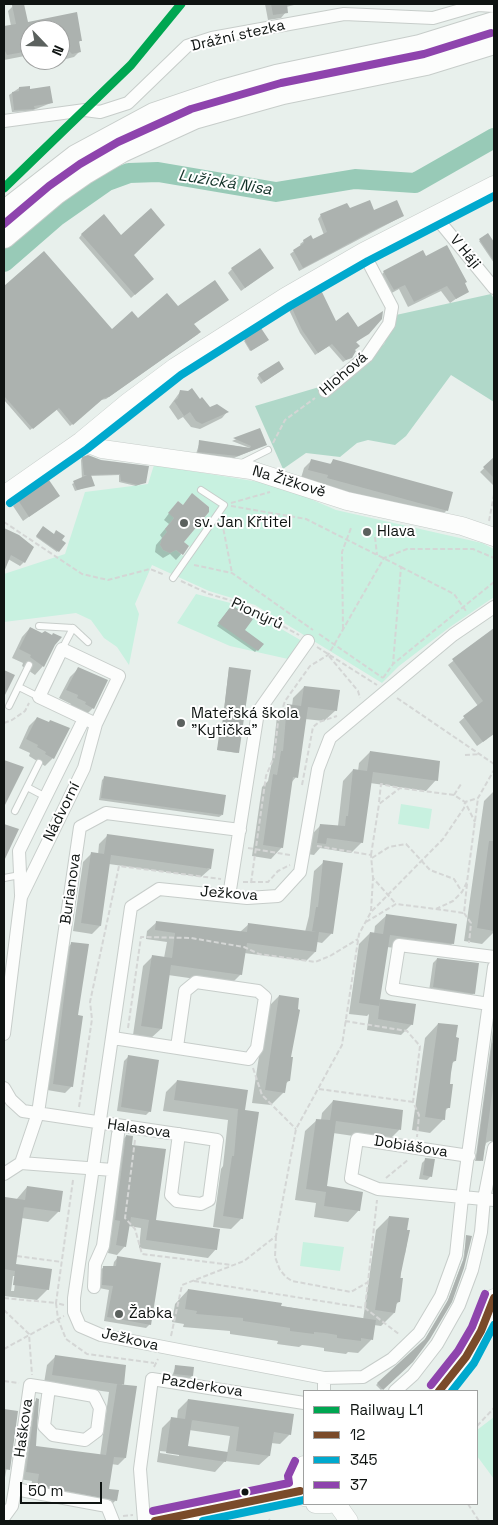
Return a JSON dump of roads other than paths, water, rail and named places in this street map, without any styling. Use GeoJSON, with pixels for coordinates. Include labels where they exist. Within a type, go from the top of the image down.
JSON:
{"type":"FeatureCollection","features":[{"type":"Feature","properties":{"kind":"highway"},"geometry":{"type":"LineString","coordinates":[[4,237],[55,194],[86,173],[160,132],[228,107],[283,93],[426,64],[490,35]]}},
{"type":"Feature","properties":{"kind":"highway"},"geometry":{"type":"LineString","coordinates":[[10,207],[76,156],[113,134],[178,105],[276,76],[392,52],[490,35]]}},
{"type":"Feature","properties":{"kind":"street","name":"Drážní stezka"},"geometry":{"type":"LineString","coordinates":[[4,121],[85,110],[100,112],[128,103],[187,46],[212,38],[344,14],[433,18],[478,5],[494,6]]}},
{"type":"Feature","properties":{"kind":"street"},"geometry":{"type":"LineString","coordinates":[[4,495],[82,440],[175,367],[285,297],[363,252],[494,185]]}},
{"type":"Feature","properties":{"kind":"street","name":"V Háji"},"geometry":{"type":"LineString","coordinates":[[435,216],[494,288]]}},
{"type":"Feature","properties":{"kind":"street","name":"Hlohová"},"geometry":{"type":"LineString","coordinates":[[325,391],[367,356],[389,324],[392,308],[363,252]]}},
{"type":"Feature","properties":{"kind":"street","name":"Na Žižkově"},"geometry":{"type":"LineString","coordinates":[[82,440],[102,449],[251,470],[347,501],[462,523],[491,535]]}},
{"type":"Feature","properties":{"kind":"street","name":"Ježkova"},"geometry":{"type":"LineString","coordinates":[[324,1385],[101,1335],[80,1326],[74,1312],[74,1298],[98,1123],[113,1038],[131,907],[159,888],[249,898],[278,896],[300,872],[318,769],[330,738],[473,621],[494,607]]}},
{"type":"Feature","properties":{"kind":"street"},"geometry":{"type":"LineString","coordinates":[[229,896],[258,712],[308,641]]}},
{"type":"Feature","properties":{"kind":"street"},"geometry":{"type":"LineString","coordinates":[[62,649],[39,697],[96,724]]}},
{"type":"Feature","properties":{"kind":"street","name":"Nádvorní"},"geometry":{"type":"LineString","coordinates":[[21,897],[84,768],[96,724],[119,676],[62,649]]}},
{"type":"Feature","properties":{"kind":"street","name":"Nádvorní"},"geometry":{"type":"LineString","coordinates":[[4,1034],[21,897],[19,851],[84,719]]}},
{"type":"Feature","properties":{"kind":"street","name":"Burianova"},"geometry":{"type":"LineString","coordinates":[[21,1162],[38,1113],[80,827],[106,813],[240,830]]}},
{"type":"Feature","properties":{"kind":"street"},"geometry":{"type":"LineString","coordinates":[[489,1004],[392,989],[400,945],[494,957]]}},
{"type":"Feature","properties":{"kind":"street","name":"Dobiášova"},"geometry":{"type":"LineString","coordinates":[[324,1385],[363,1377],[392,1359],[419,1333],[440,1296],[456,1255],[462,1198],[494,967]]}},
{"type":"Feature","properties":{"kind":"street"},"geometry":{"type":"LineString","coordinates":[[113,1038],[249,1059],[257,1048],[265,997],[258,990],[196,982],[185,991],[177,1047]]}},
{"type":"Feature","properties":{"kind":"street"},"geometry":{"type":"LineString","coordinates":[[4,1088],[11,1100],[23,1111],[98,1123]]}},
{"type":"Feature","properties":{"kind":"street","name":"Halasova"},"geometry":{"type":"LineString","coordinates":[[98,1123],[179,1134],[217,1140],[209,1200],[201,1204],[176,1202],[171,1195],[179,1134]]}},
{"type":"Feature","properties":{"kind":"street"},"geometry":{"type":"LineString","coordinates":[[94,1287],[95,1264],[103,1246],[118,1134]]}},
{"type":"Feature","properties":{"kind":"street","name":"Dobiášova"},"geometry":{"type":"LineString","coordinates":[[468,1156],[357,1139],[351,1178],[378,1189],[489,1200]]}},
{"type":"Feature","properties":{"kind":"street"},"geometry":{"type":"LineString","coordinates":[[396,1390],[413,1375],[437,1344],[459,1305],[472,1270],[489,1200],[494,1148]]}},
{"type":"Feature","properties":{"kind":"street"},"geometry":{"type":"LineString","coordinates":[[4,1174],[21,1162],[113,1170]]}},
{"type":"Feature","properties":{"kind":"street"},"geometry":{"type":"LineString","coordinates":[[440,1390],[466,1357],[481,1330],[494,1298]]}},
{"type":"Feature","properties":{"kind":"street","name":"Pazderkova"},"geometry":{"type":"LineString","coordinates":[[144,1521],[140,1469],[152,1378],[303,1403]]}},
{"type":"Feature","properties":{"kind":"street","name":"Haškova"},"geometry":{"type":"LineString","coordinates":[[4,1517],[12,1506],[30,1385],[49,1388],[94,1396],[100,1408],[97,1431],[85,1440],[53,1435],[44,1426],[49,1388]]}},
{"type":"Feature","properties":{"kind":"street"},"geometry":{"type":"LineString","coordinates":[[155,1521],[192,1518],[302,1494],[298,1478],[303,1467]]}},
{"type":"Feature","properties":{"kind":"street"},"geometry":{"type":"LineString","coordinates":[[15,1490],[107,1506],[113,1521]]}},
{"type":"Feature","properties":{"kind":"street"},"geometry":{"type":"LineString","coordinates":[[338,1505],[349,1521]]}},
{"type":"Feature","properties":{"kind":"lane"},"geometry":{"type":"LineString","coordinates":[[234,467],[268,450]]}},
{"type":"Feature","properties":{"kind":"lane"},"geometry":{"type":"LineString","coordinates":[[173,578],[222,508],[201,490]]}},
{"type":"Feature","properties":{"kind":"lane"},"geometry":{"type":"LineString","coordinates":[[39,626],[73,628],[88,642]]}},
{"type":"Feature","properties":{"kind":"lane"},"geometry":{"type":"LineString","coordinates":[[62,649],[73,628]]}},
{"type":"Feature","properties":{"kind":"lane"},"geometry":{"type":"LineString","coordinates":[[9,706],[29,665]]}},
{"type":"Feature","properties":{"kind":"lane"},"geometry":{"type":"LineString","coordinates":[[19,687],[39,697]]}},
{"type":"Feature","properties":{"kind":"lane"},"geometry":{"type":"LineString","coordinates":[[15,811],[39,763]]}},
{"type":"Feature","properties":{"kind":"lane","name":"Nádvorní"},"geometry":{"type":"LineString","coordinates":[[27,787],[46,796]]}},
{"type":"Feature","properties":{"kind":"lane"},"geometry":{"type":"LineString","coordinates":[[4,878],[20,875]]}},
{"type":"Feature","properties":{"kind":"waterway","name":"Lužická Nisa"},"geometry":{"type":"LineString","coordinates":[[4,262],[57,216],[107,181],[129,173],[158,172],[276,192],[355,179],[415,183],[494,138]]}},
{"type":"Feature","properties":{"kind":"rail line","name":"L1"},"geometry":{"type":"LineString","coordinates":[[4,188],[131,65],[181,4]]}},
{"type":"Feature","properties":{"kind":"place","name":"sv. Jan Křtitel"},"geometry":{"type":"Point","coordinates":[184,523]}},
{"type":"Feature","properties":{"kind":"place","name":"Hlava"},"geometry":{"type":"Point","coordinates":[367,532]}},
{"type":"Feature","properties":{"kind":"place","name":"Mateřská škola \"Kytička\""},"geometry":{"type":"Point","coordinates":[181,723]}},
{"type":"Feature","properties":{"kind":"place","name":"Žabka"},"geometry":{"type":"Point","coordinates":[119,1314]}}]}
